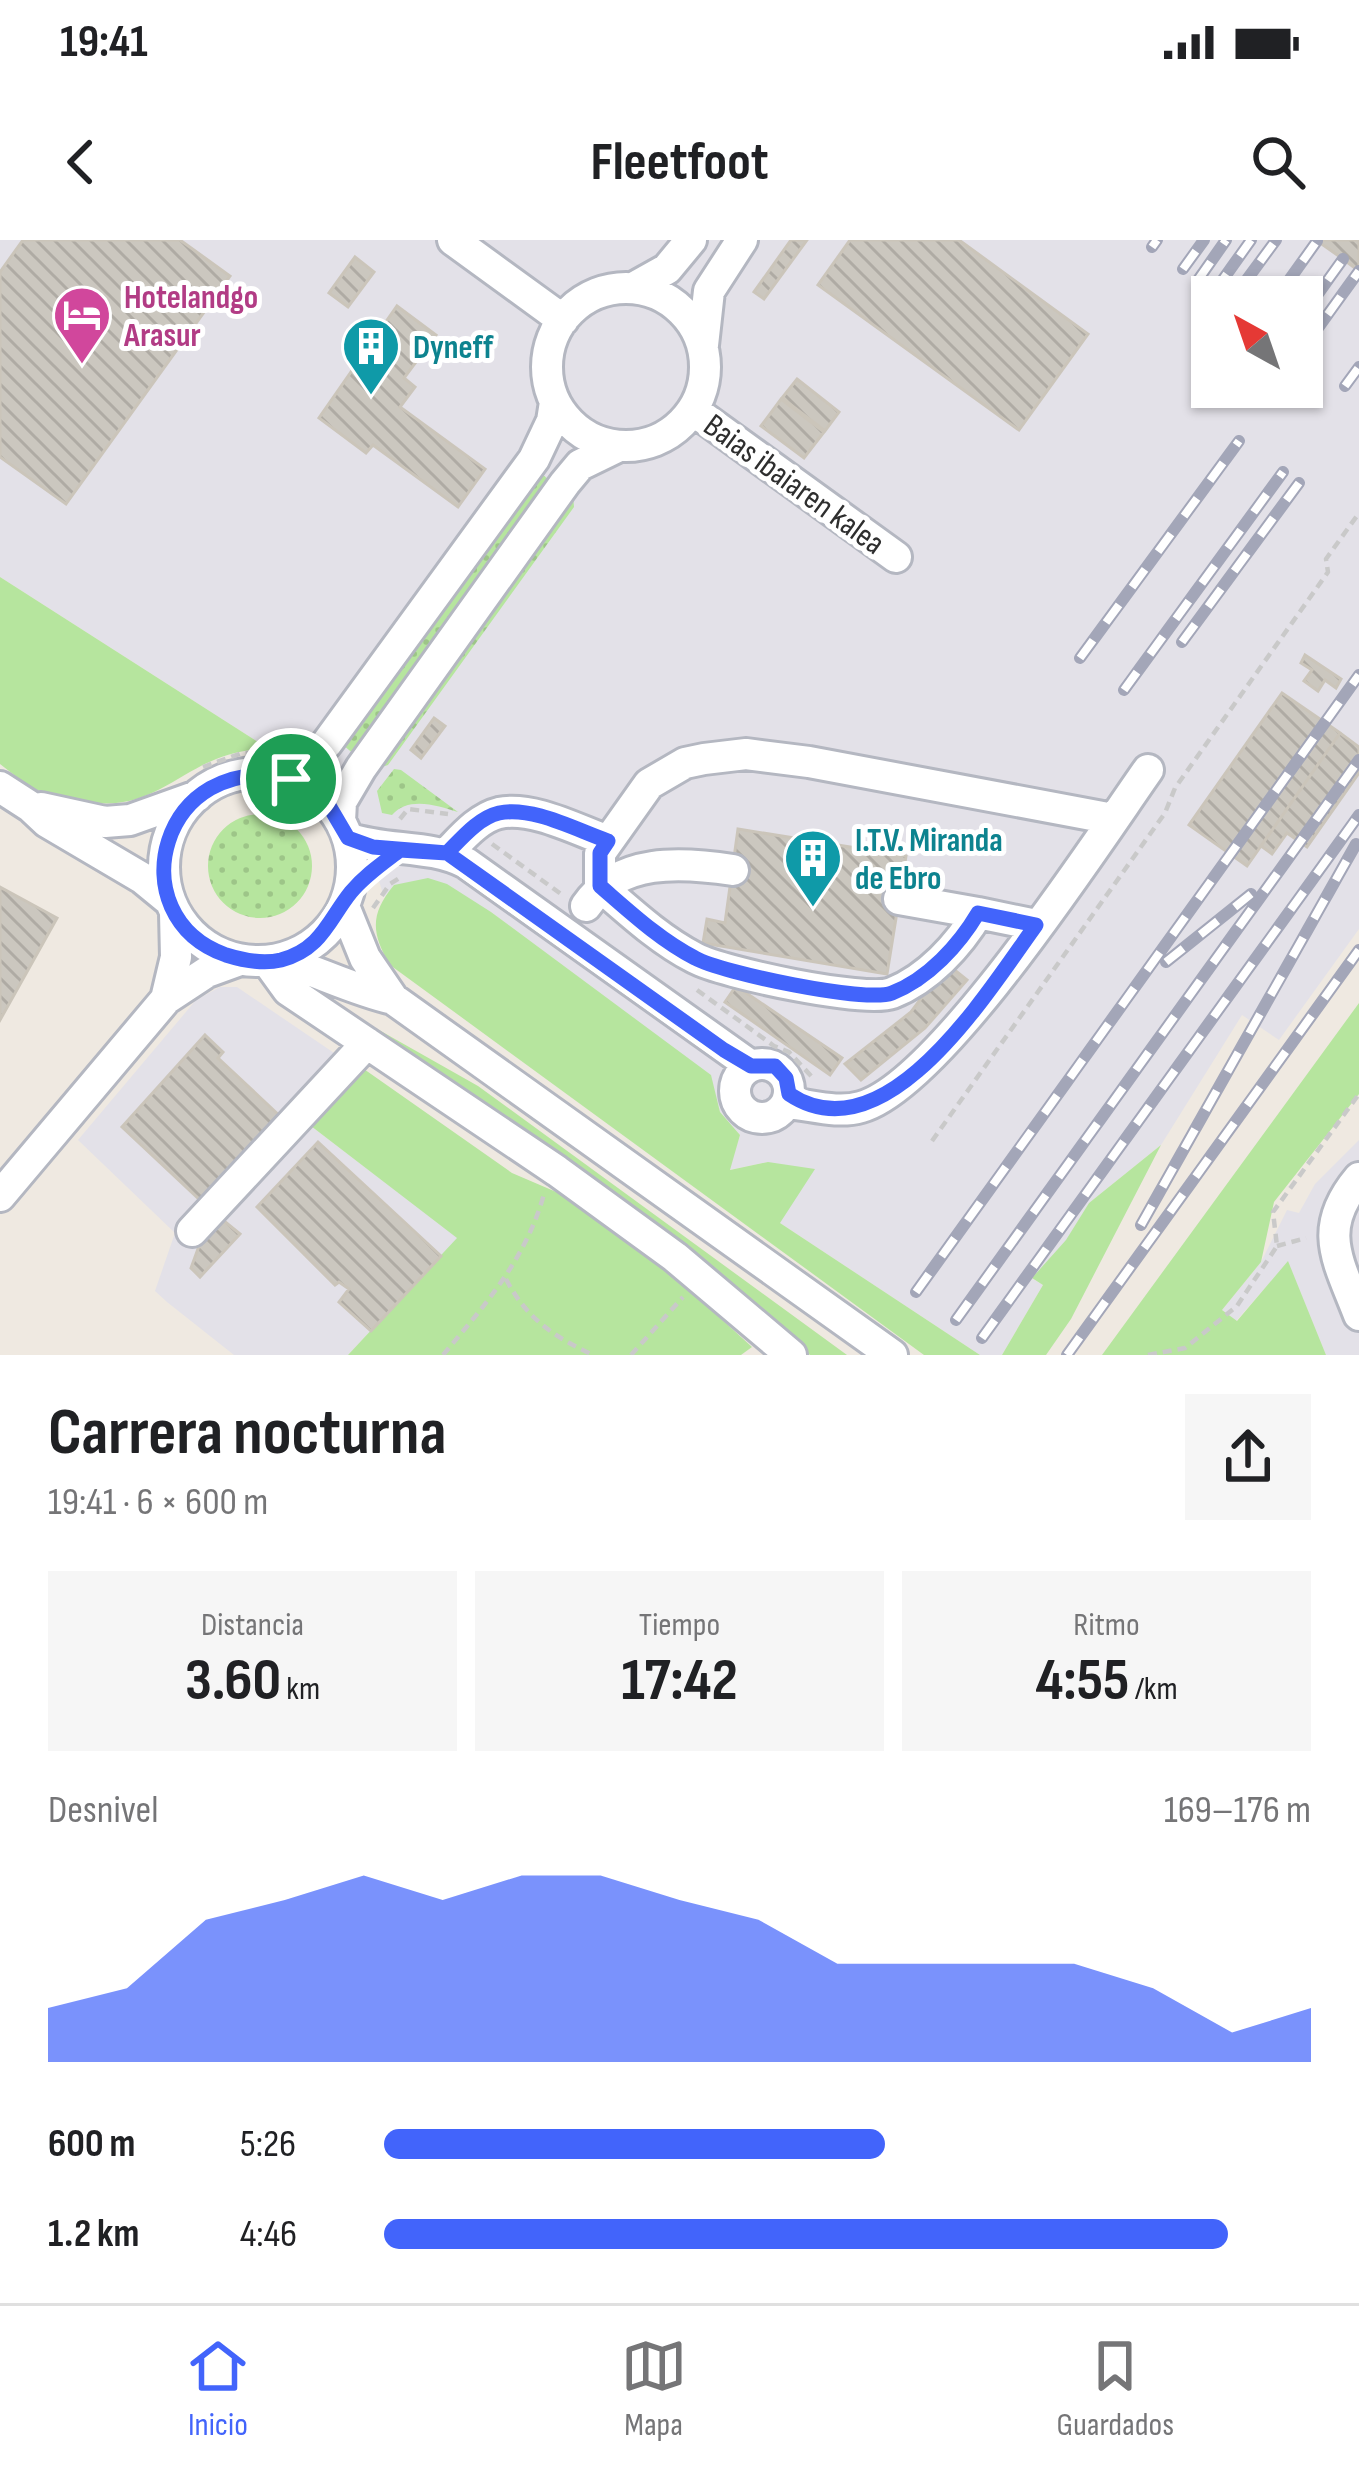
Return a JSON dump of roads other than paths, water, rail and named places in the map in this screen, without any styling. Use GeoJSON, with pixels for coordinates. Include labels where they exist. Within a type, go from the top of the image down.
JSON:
{"type":"FeatureCollection","features":[{"type":"Feature","properties":{"kind":"street"},"geometry":{"type":"LineString","coordinates":[[453,240],[563,320]]}},
{"type":"Feature","properties":{"kind":"street"},"geometry":{"type":"LineString","coordinates":[[291,779],[327,743],[533,459],[552,421],[555,402],[547,359],[563,320],[594,296],[633,288],[667,269],[691,240]]}},
{"type":"Feature","properties":{"kind":"street"},"geometry":{"type":"LineString","coordinates":[[742,240],[709,291],[703,387],[693,410],[660,439],[619,446],[580,465],[361,768],[341,802],[352,867],[346,901],[358,945],[393,999],[892,1355]]}},
{"type":"Feature","properties":{"kind":"street"},"geometry":{"type":"LineString","coordinates":[[633,288],[656,293],[677,305],[693,323],[703,345]]}},
{"type":"Feature","properties":{"kind":"street"},"geometry":{"type":"LineString","coordinates":[[555,402],[570,423],[592,439],[619,446]]}},
{"type":"Feature","properties":{"kind":"street","name":"Baias ibaiaren kalea"},"geometry":{"type":"LineString","coordinates":[[693,410],[896,557]]}},
{"type":"Feature","properties":{"kind":"street"},"geometry":{"type":"LineString","coordinates":[[593,896],[600,853],[631,807],[649,784],[685,763],[746,754],[1113,819]]}},
{"type":"Feature","properties":{"kind":"street"},"geometry":{"type":"LineString","coordinates":[[737,1067],[737,1101],[748,1114],[766,1118],[794,1100],[836,1110],[861,1107],[883,1097],[950,1036],[1148,770]]}},
{"type":"Feature","properties":{"kind":"street"},"geometry":{"type":"LineString","coordinates":[[32,807],[105,822],[130,820],[242,775],[291,779],[310,789],[344,830],[373,847],[447,853],[737,1067],[775,1066],[786,1078],[794,1100]]}},
{"type":"Feature","properties":{"kind":"street"},"geometry":{"type":"LineString","coordinates":[[0,787],[47,822],[142,878],[173,907],[192,934],[214,951],[319,972],[358,991],[393,999]]}},
{"type":"Feature","properties":{"kind":"street"},"geometry":{"type":"LineString","coordinates":[[166,1000],[176,957],[173,907],[164,873],[167,844],[178,818],[197,796]]}},
{"type":"Feature","properties":{"kind":"street"},"geometry":{"type":"LineString","coordinates":[[447,853],[476,825],[497,813],[526,813],[608,841]]}},
{"type":"Feature","properties":{"kind":"street"},"geometry":{"type":"LineString","coordinates":[[0,1196],[166,1000],[207,972],[309,946],[327,931],[346,901],[400,850]]}},
{"type":"Feature","properties":{"kind":"street"},"geometry":{"type":"LineString","coordinates":[[593,896],[652,866],[681,862],[733,870]]}},
{"type":"Feature","properties":{"kind":"street"},"geometry":{"type":"LineString","coordinates":[[593,896],[698,961],[860,994],[887,995],[904,987],[961,941],[978,913]]}},
{"type":"Feature","properties":{"kind":"street"},"geometry":{"type":"LineString","coordinates":[[899,899],[1036,925]]}},
{"type":"Feature","properties":{"kind":"street"},"geometry":{"type":"LineString","coordinates":[[262,960],[288,990],[549,1165],[700,1278],[791,1355]]}},
{"type":"Feature","properties":{"kind":"street"},"geometry":{"type":"LineString","coordinates":[[191,1231],[367,1043]]}},
{"type":"Feature","properties":{"kind":"street"},"geometry":{"type":"LineString","coordinates":[[1359,1178],[1335,1216],[1332,1230],[1359,1315]]}},
{"type":"Feature","properties":{"kind":"railway"},"geometry":{"type":"LineString","coordinates":[[1152,247],[1157,240]]}},
{"type":"Feature","properties":{"kind":"railway"},"geometry":{"type":"LineString","coordinates":[[1183,269],[1204,240]]}},
{"type":"Feature","properties":{"kind":"railway"},"geometry":{"type":"LineString","coordinates":[[1201,276],[1226,240]]}},
{"type":"Feature","properties":{"kind":"railway"},"geometry":{"type":"LineString","coordinates":[[1225,276],[1251,240]]}},
{"type":"Feature","properties":{"kind":"railway"},"geometry":{"type":"LineString","coordinates":[[1249,276],[1276,240]]}},
{"type":"Feature","properties":{"kind":"railway"},"geometry":{"type":"LineString","coordinates":[[1292,276],[1317,241]]}},
{"type":"Feature","properties":{"kind":"railway"},"geometry":{"type":"LineString","coordinates":[[1323,287],[1343,259]]}},
{"type":"Feature","properties":{"kind":"railway"},"geometry":{"type":"LineString","coordinates":[[1323,321],[1359,271]]}},
{"type":"Feature","properties":{"kind":"railway"},"geometry":{"type":"LineString","coordinates":[[1345,386],[1359,367]]}},
{"type":"Feature","properties":{"kind":"railway"},"geometry":{"type":"LineString","coordinates":[[1080,658],[1239,441]]}},
{"type":"Feature","properties":{"kind":"railway"},"geometry":{"type":"LineString","coordinates":[[1124,690],[1283,472]]}},
{"type":"Feature","properties":{"kind":"railway"},"geometry":{"type":"LineString","coordinates":[[1182,642],[1299,483]]}},
{"type":"Feature","properties":{"kind":"railway"},"geometry":{"type":"LineString","coordinates":[[916,1292],[1359,675]]}},
{"type":"Feature","properties":{"kind":"railway"},"geometry":{"type":"LineString","coordinates":[[956,1320],[1359,760]]}},
{"type":"Feature","properties":{"kind":"railway"},"geometry":{"type":"LineString","coordinates":[[982,1338],[1359,815]]}},
{"type":"Feature","properties":{"kind":"railway"},"geometry":{"type":"LineString","coordinates":[[1141,1225],[1356,844]]}},
{"type":"Feature","properties":{"kind":"railway"},"geometry":{"type":"LineString","coordinates":[[1166,962],[1251,894]]}},
{"type":"Feature","properties":{"kind":"railway"},"geometry":{"type":"LineString","coordinates":[[1067,1355],[1359,950]]}},
{"type":"Feature","properties":{"kind":"place","name":"Hotelandgo Arasur"},"geometry":{"type":"Point","coordinates":[82,366]}},
{"type":"Feature","properties":{"kind":"place","name":"Dyneff"},"geometry":{"type":"Point","coordinates":[371,397]}},
{"type":"Feature","properties":{"kind":"place","name":"I.T.V. Miranda de Ebro"},"geometry":{"type":"Point","coordinates":[813,909]}}]}
